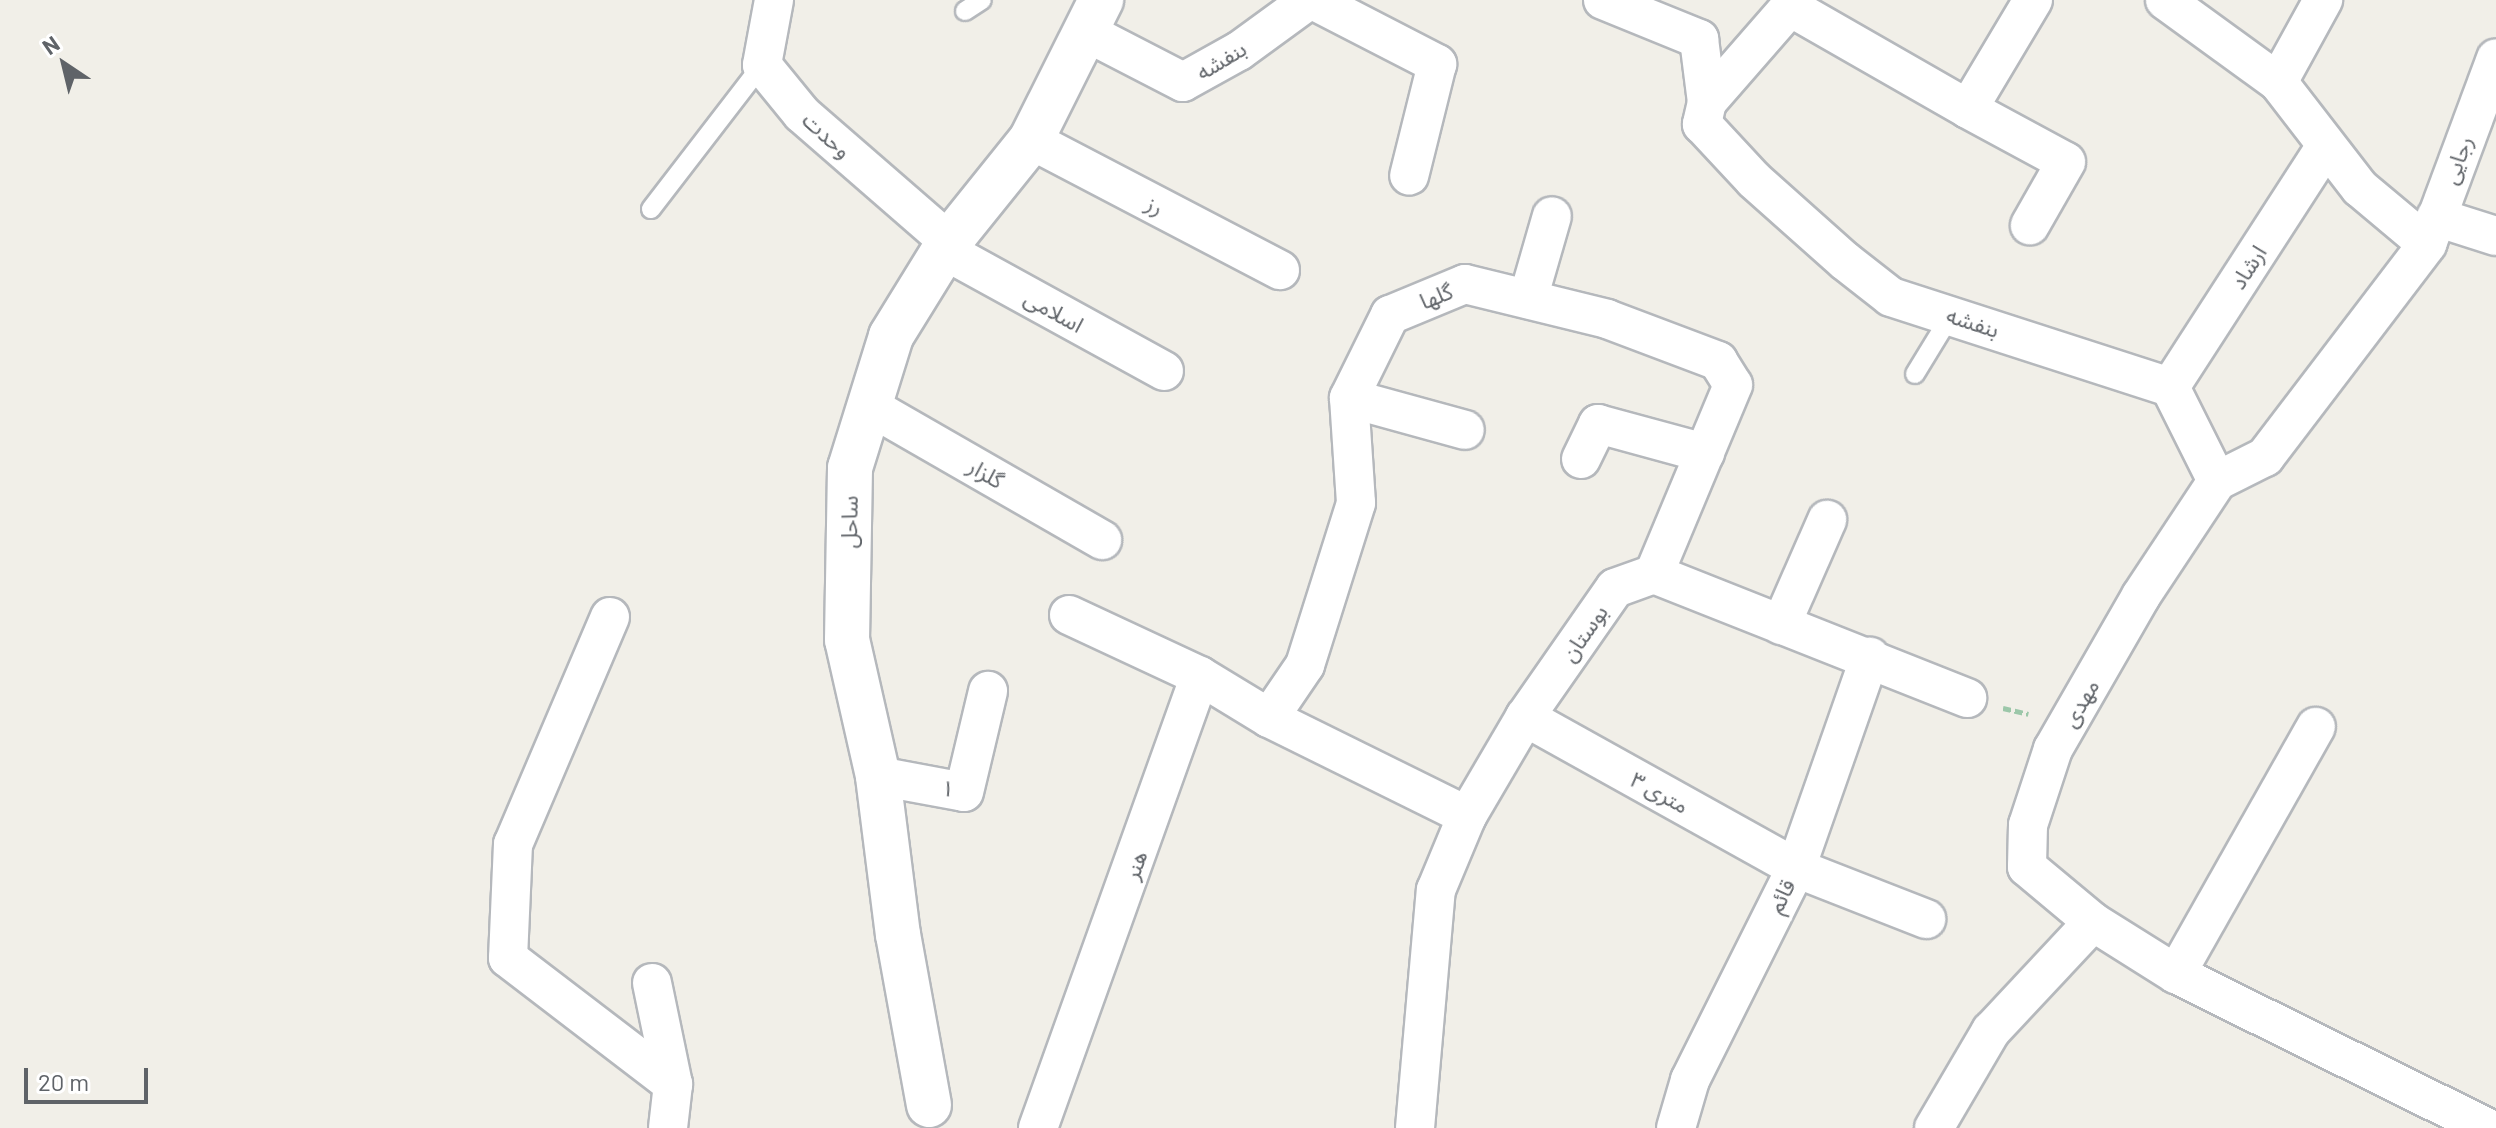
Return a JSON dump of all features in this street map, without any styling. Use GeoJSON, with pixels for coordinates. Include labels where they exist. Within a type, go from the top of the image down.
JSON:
{"type":"FeatureCollection","features":[{"type":"Feature","properties":{"kind":"street"},"geometry":{"type":"LineString","coordinates":[[762,65],[774,0]]}},
{"type":"Feature","properties":{"kind":"street"},"geometry":{"type":"LineString","coordinates":[[1311,0],[1437,64],[1409,176]]}},
{"type":"Feature","properties":{"kind":"street","name":"بنفشه"},"geometry":{"type":"LineString","coordinates":[[1094,16],[1183,82],[1239,51],[1311,0]]}},
{"type":"Feature","properties":{"kind":"street","name":"بنفشه"},"geometry":{"type":"LineString","coordinates":[[1603,0],[1699,39],[1707,102],[1702,124],[1754,180],[1845,261],[1891,297],[2170,387]]}},
{"type":"Feature","properties":{"kind":"street"},"geometry":{"type":"LineString","coordinates":[[1968,109],[2033,0]]}},
{"type":"Feature","properties":{"kind":"street"},"geometry":{"type":"LineString","coordinates":[[2165,0],[2278,82],[2325,147],[2360,188],[2432,231],[2496,236]]}},
{"type":"Feature","properties":{"kind":"street"},"geometry":{"type":"LineString","coordinates":[[2278,82],[2323,0]]}},
{"type":"Feature","properties":{"kind":"street"},"geometry":{"type":"LineString","coordinates":[[1707,102],[1790,4],[1968,109],[2066,162],[2030,225]]}},
{"type":"Feature","properties":{"kind":"street","name":"ساحل"},"geometry":{"type":"LineString","coordinates":[[937,1120],[898,935],[878,776],[847,640],[850,468],[891,336],[947,246],[1031,140],[1094,16]]}},
{"type":"Feature","properties":{"kind":"street","name":"رجایی"},"geometry":{"type":"LineString","coordinates":[[2432,231],[2496,58]]}},
{"type":"Feature","properties":{"kind":"street","name":"وحدت"},"geometry":{"type":"LineString","coordinates":[[762,65],[802,114],[947,246]]}},
{"type":"Feature","properties":{"kind":"street","name":"رز"},"geometry":{"type":"LineString","coordinates":[[1031,140],[1280,270]]}},
{"type":"Feature","properties":{"kind":"street","name":"ارشاد"},"geometry":{"type":"LineString","coordinates":[[2170,387],[2325,147]]}},
{"type":"Feature","properties":{"kind":"street"},"geometry":{"type":"LineString","coordinates":[[1528,299],[1552,216]]}},
{"type":"Feature","properties":{"kind":"street"},"geometry":{"type":"LineString","coordinates":[[2170,387],[2217,481],[2265,457],[2432,231]]}},
{"type":"Feature","properties":{"kind":"street","name":"اسلامی"},"geometry":{"type":"LineString","coordinates":[[947,246],[1164,371]]}},
{"type":"Feature","properties":{"kind":"street","name":"گلها"},"geometry":{"type":"LineString","coordinates":[[1349,398],[1390,315],[1465,284],[1607,319],[1718,361],[1733,385],[1654,574]]}},
{"type":"Feature","properties":{"kind":"street"},"geometry":{"type":"LineString","coordinates":[[1269,718],[1305,665],[1356,503],[1349,398],[1465,430]]}},
{"type":"Feature","properties":{"kind":"street","name":"گلزار"},"geometry":{"type":"LineString","coordinates":[[869,406],[1102,540]]}},
{"type":"Feature","properties":{"kind":"street"},"geometry":{"type":"LineString","coordinates":[[1581,459],[1598,424],[1705,453]]}},
{"type":"Feature","properties":{"kind":"street","name":"مهدی"},"geometry":{"type":"LineString","coordinates":[[2217,481],[2141,596],[2053,749],[2028,825],[2027,867],[2093,922],[2176,974],[2488,1128]]}},
{"type":"Feature","properties":{"kind":"street"},"geometry":{"type":"LineString","coordinates":[[1781,625],[1827,520]]}},
{"type":"Feature","properties":{"kind":"street"},"geometry":{"type":"LineString","coordinates":[[1654,574],[1967,698]]}},
{"type":"Feature","properties":{"kind":"street","name":"بوستان"},"geometry":{"type":"LineString","coordinates":[[1415,1128],[1436,890],[1467,816],[1525,717],[1615,588],[1654,574]]}},
{"type":"Feature","properties":{"kind":"street"},"geometry":{"type":"LineString","coordinates":[[1069,615],[1200,676],[1269,718],[1467,816]]}},
{"type":"Feature","properties":{"kind":"street"},"geometry":{"type":"LineString","coordinates":[[610,617],[513,844],[508,958],[673,1084]]}},
{"type":"Feature","properties":{"kind":"street","name":"قائم"},"geometry":{"type":"LineString","coordinates":[[1676,1128],[1690,1080],[1796,868],[1870,657]]}},
{"type":"Feature","properties":{"kind":"street","name":"هنر"},"geometry":{"type":"LineString","coordinates":[[1038,1128],[1200,676]]}},
{"type":"Feature","properties":{"kind":"street","name":"۱"},"geometry":{"type":"LineString","coordinates":[[878,776],[964,792],[988,691]]}},
{"type":"Feature","properties":{"kind":"street","name":"۳ متری"},"geometry":{"type":"LineString","coordinates":[[1525,717],[1796,868],[1926,919]]}},
{"type":"Feature","properties":{"kind":"street"},"geometry":{"type":"LineString","coordinates":[[2176,974],[2316,727]]}},
{"type":"Feature","properties":{"kind":"street"},"geometry":{"type":"LineString","coordinates":[[1934,1128],[1991,1031],[2093,922]]}},
{"type":"Feature","properties":{"kind":"street"},"geometry":{"type":"LineString","coordinates":[[652,983],[673,1084],[668,1128]]}},
{"type":"Feature","properties":{"kind":"lane"},"geometry":{"type":"LineString","coordinates":[[965,11],[982,0]]}},
{"type":"Feature","properties":{"kind":"lane"},"geometry":{"type":"LineString","coordinates":[[651,209],[762,65]]}},
{"type":"Feature","properties":{"kind":"lane"},"geometry":{"type":"LineString","coordinates":[[1915,374],[1951,315]]}},
{"type":"Feature","properties":{"kind":"path"},"geometry":{"type":"LineString","coordinates":[[1967,698],[2068,725]]}}]}
